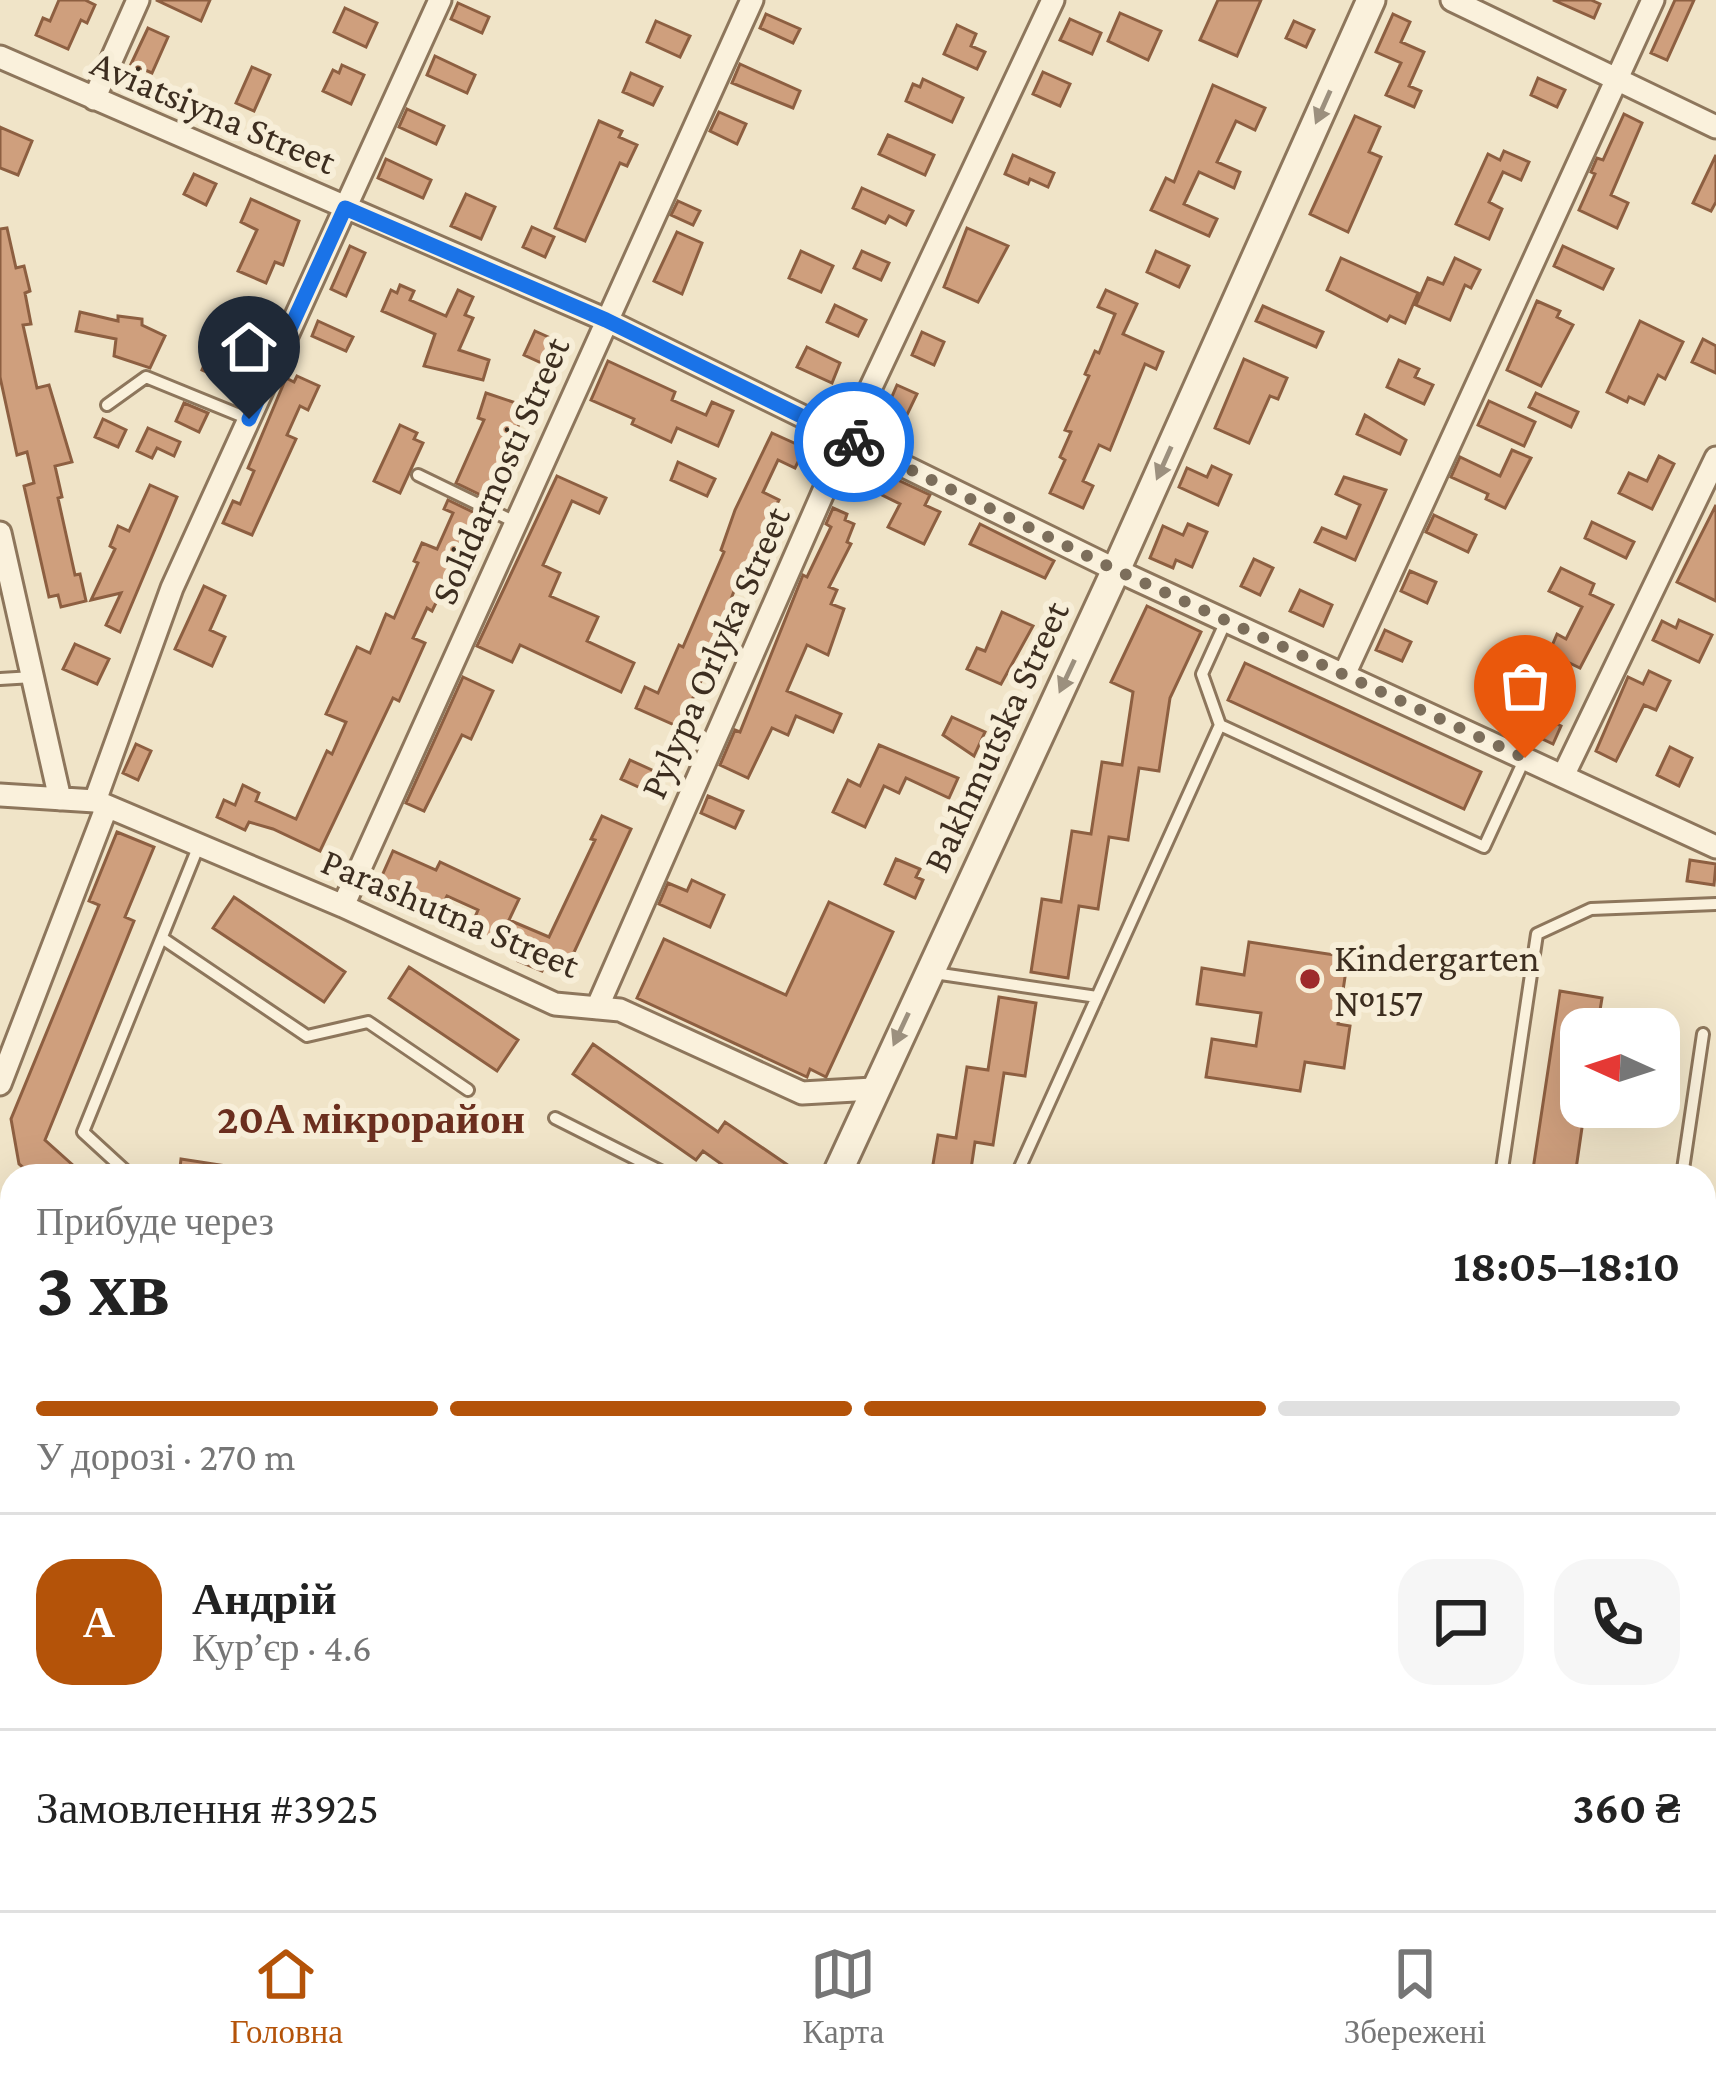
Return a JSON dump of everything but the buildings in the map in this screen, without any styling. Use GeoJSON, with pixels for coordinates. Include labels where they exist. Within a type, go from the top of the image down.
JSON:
{"type":"FeatureCollection","features":[{"type":"Feature","properties":{"kind":"street"},"geometry":{"type":"LineString","coordinates":[[94,99],[138,0]]}},
{"type":"Feature","properties":{"kind":"street"},"geometry":{"type":"LineString","coordinates":[[0,1084],[11,1025],[101,804],[172,588],[440,0]]}},
{"type":"Feature","properties":{"kind":"street","name":"Solidarnosti Street"},"geometry":{"type":"LineString","coordinates":[[343,906],[752,0]]}},
{"type":"Feature","properties":{"kind":"street","name":"Pylypa Orlyka Street"},"geometry":{"type":"LineString","coordinates":[[597,1008],[847,438],[1053,0]]}},
{"type":"Feature","properties":{"kind":"street","name":"Bakhmutska Street"},"geometry":{"type":"LineString","coordinates":[[841,1164],[1116,570],[1371,0]]}},
{"type":"Feature","properties":{"kind":"street"},"geometry":{"type":"LineString","coordinates":[[1452,0],[1716,127]]}},
{"type":"Feature","properties":{"kind":"street"},"geometry":{"type":"LineString","coordinates":[[1344,675],[1653,0]]}},
{"type":"Feature","properties":{"kind":"street","name":"Aviatsiyna Street"},"geometry":{"type":"LineString","coordinates":[[0,57],[606,320],[1116,570],[1716,847]]}},
{"type":"Feature","properties":{"kind":"street"},"geometry":{"type":"LineString","coordinates":[[1563,776],[1716,458]]}},
{"type":"Feature","properties":{"kind":"street"},"geometry":{"type":"LineString","coordinates":[[0,533],[60,799]]}},
{"type":"Feature","properties":{"kind":"street","name":"Parashutna Street"},"geometry":{"type":"LineString","coordinates":[[0,795],[101,804],[343,906],[555,1004],[620,1010],[802,1093],[873,1088]]}},
{"type":"Feature","properties":{"kind":"lane"},"geometry":{"type":"LineString","coordinates":[[107,405],[146,377],[249,419]]}},
{"type":"Feature","properties":{"kind":"lane"},"geometry":{"type":"LineString","coordinates":[[418,475],[515,522]]}},
{"type":"Feature","properties":{"kind":"lane"},"geometry":{"type":"LineString","coordinates":[[1021,1164],[1220,725],[1202,674],[1226,621]]}},
{"type":"Feature","properties":{"kind":"lane"},"geometry":{"type":"LineString","coordinates":[[0,680],[33,677]]}},
{"type":"Feature","properties":{"kind":"lane"},"geometry":{"type":"LineString","coordinates":[[1220,725],[1484,847],[1525,758]]}},
{"type":"Feature","properties":{"kind":"lane"},"geometry":{"type":"LineString","coordinates":[[118,1164],[83,1132],[200,845]]}},
{"type":"Feature","properties":{"kind":"lane"},"geometry":{"type":"LineString","coordinates":[[1503,1164],[1537,934],[1591,910],[1716,904]]}},
{"type":"Feature","properties":{"kind":"lane"},"geometry":{"type":"LineString","coordinates":[[162,938],[307,1036],[368,1022],[468,1090]]}},
{"type":"Feature","properties":{"kind":"lane"},"geometry":{"type":"LineString","coordinates":[[928,973],[1097,997]]}},
{"type":"Feature","properties":{"kind":"lane"},"geometry":{"type":"LineString","coordinates":[[1684,1164],[1703,1034]]}},
{"type":"Feature","properties":{"kind":"lane"},"geometry":{"type":"LineString","coordinates":[[555,1118],[646,1164]]}},
{"type":"Feature","properties":{"kind":"way so far"},"geometry":{"type":"LineString","coordinates":[[854,442],[1116,570],[1525,758]]}},
{"type":"Feature","properties":{"kind":"place","name":"Kindergarten №157"},"geometry":{"type":"Point","coordinates":[1310,979]}},
{"type":"Feature","properties":{"kind":"district","name":"20А мікрорайон"},"geometry":{"type":"Point","coordinates":[371,1118]}},
{"type":"Feature","properties":{"kind":"route"},"geometry":{"type":"LineString","coordinates":[[249,419],[345,208],[606,320],[854,442]]}}]}
